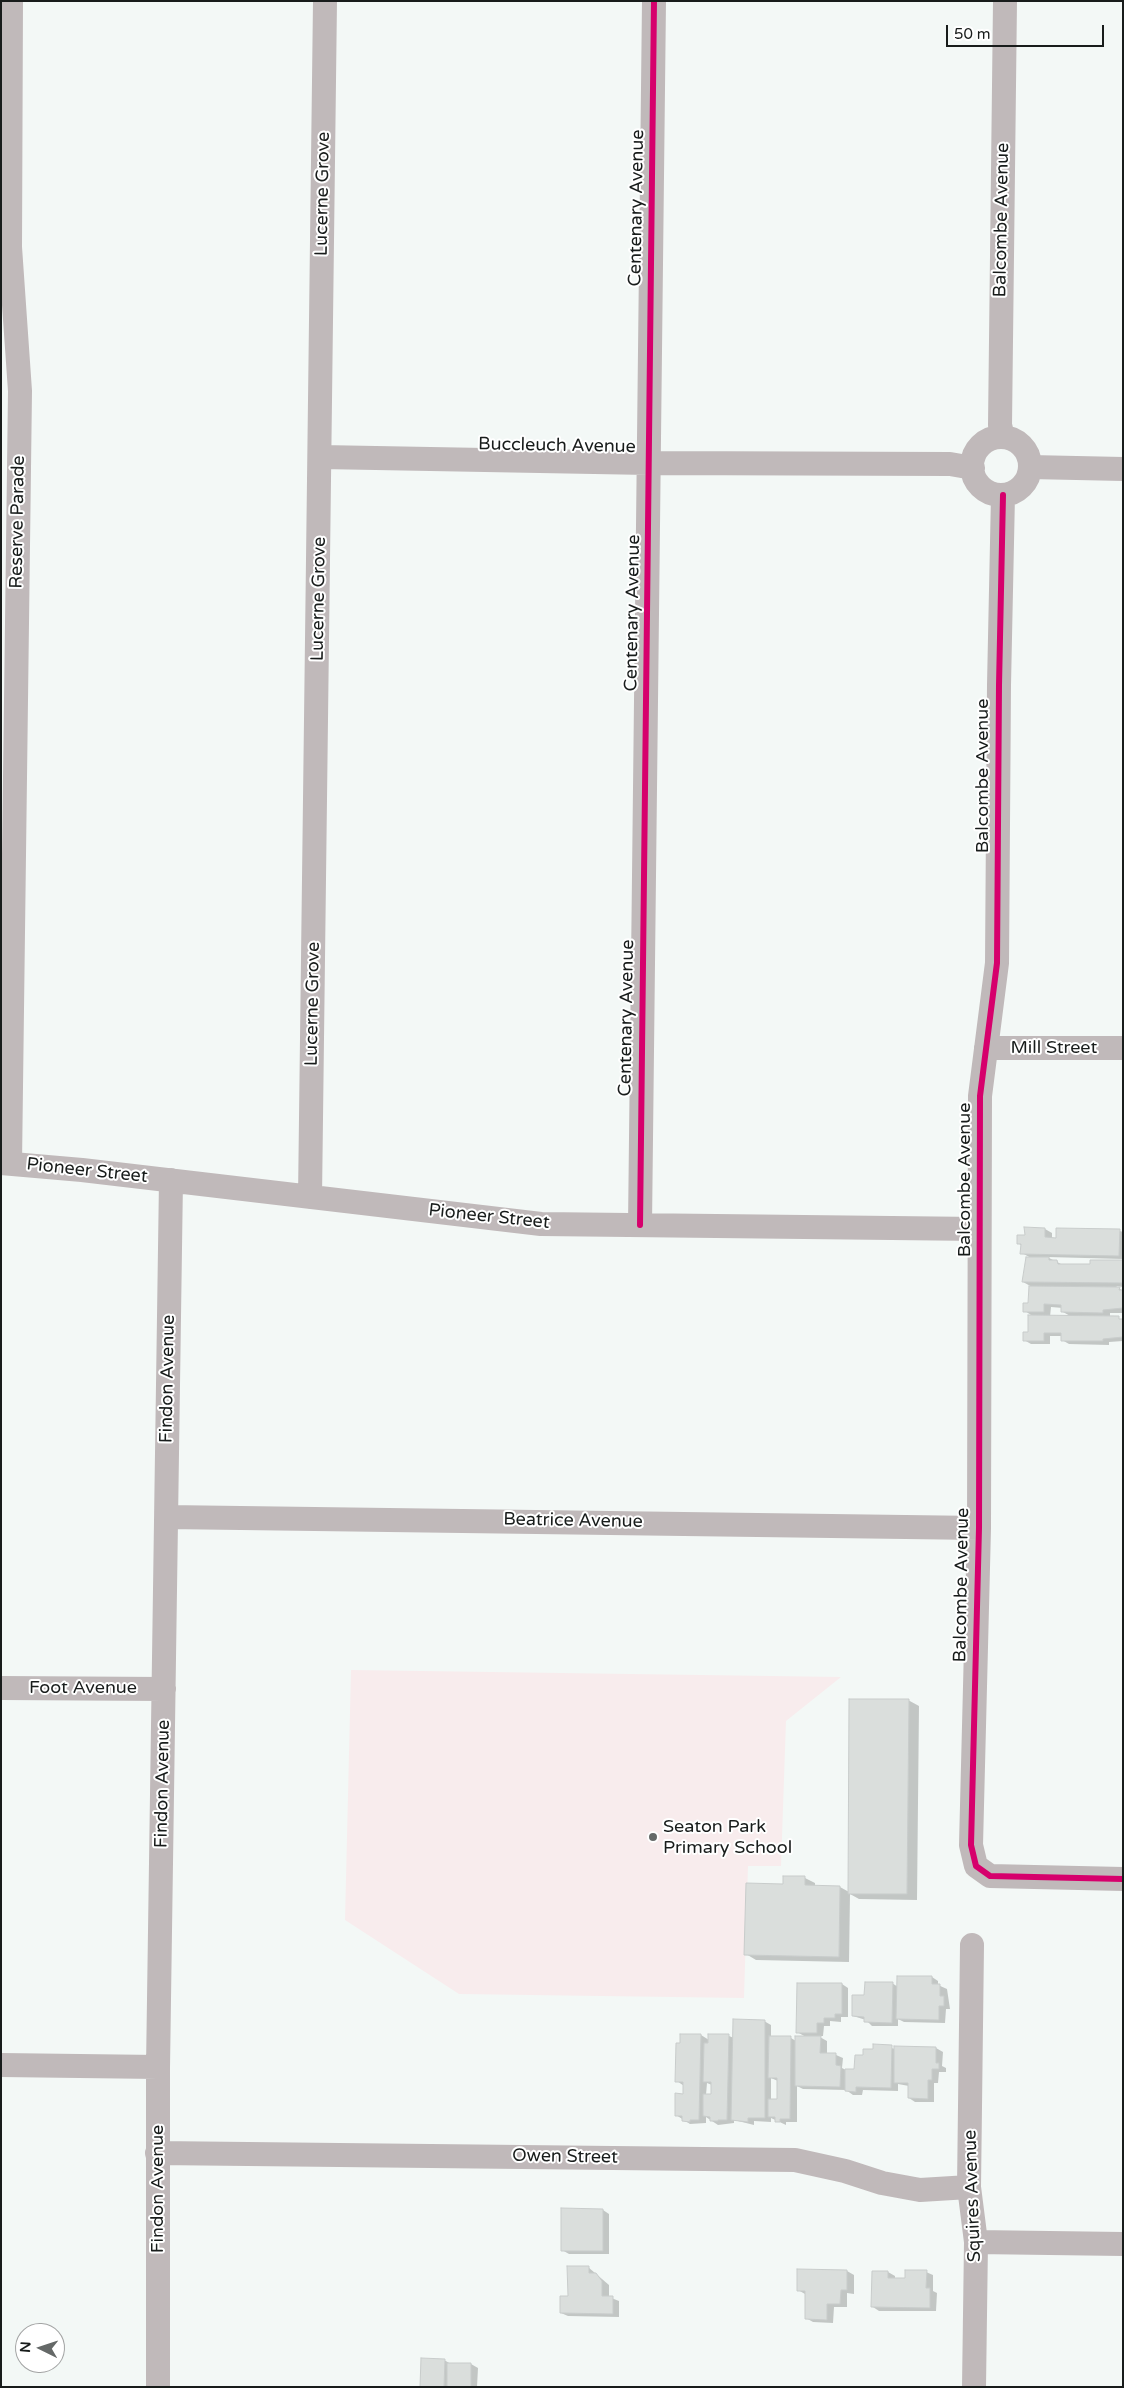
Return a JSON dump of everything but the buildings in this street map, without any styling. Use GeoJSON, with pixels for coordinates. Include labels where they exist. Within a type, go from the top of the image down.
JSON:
{"type":"FeatureCollection","features":[{"type":"Feature","properties":{"kind":"street","name":"Reserve Parade"},"geometry":{"type":"LineString","coordinates":[[6,1163],[9,558],[20,392],[6,247],[11,1]]}},
{"type":"Feature","properties":{"kind":"street","name":"Lucerne Grove"},"geometry":{"type":"LineString","coordinates":[[310,1197],[326,1]]}},
{"type":"Feature","properties":{"kind":"street","name":"Centenary Avenue"},"geometry":{"type":"LineString","coordinates":[[640,1225],[654,1]]}},
{"type":"Feature","properties":{"kind":"street","name":"Balcombe Avenue"},"geometry":{"type":"LineString","coordinates":[[1003,437],[1000,425],[1005,1]]}},
{"type":"Feature","properties":{"kind":"street"},"geometry":{"type":"LineString","coordinates":[[1003,437],[1019,444],[1025,450],[1030,467],[1029,475],[1019,489],[1003,495],[986,491],[979,485],[973,468],[978,450],[985,443],[1003,437]]}},
{"type":"Feature","properties":{"kind":"street","name":"Buccleuch Avenue"},"geometry":{"type":"LineString","coordinates":[[321,457],[950,464],[973,468]]}},
{"type":"Feature","properties":{"kind":"street"},"geometry":{"type":"LineString","coordinates":[[1030,467],[1123,468]]}},
{"type":"Feature","properties":{"kind":"street","name":"Balcombe Avenue"},"geometry":{"type":"LineString","coordinates":[[1003,495],[999,694],[998,963],[980,1096],[979,1528],[971,1845],[976,1866],[990,1876],[1123,1879]]}},
{"type":"Feature","properties":{"kind":"street","name":"Mill Street"},"geometry":{"type":"LineString","coordinates":[[986,1048],[1123,1048]]}},
{"type":"Feature","properties":{"kind":"street","name":"Pioneer Street"},"geometry":{"type":"LineString","coordinates":[[6,1163],[171,1180],[541,1224],[979,1228]]}},
{"type":"Feature","properties":{"kind":"street","name":"Findon Avenue"},"geometry":{"type":"LineString","coordinates":[[158,2387],[157,2153],[171,1180]]}},
{"type":"Feature","properties":{"kind":"street","name":"Beatrice Avenue"},"geometry":{"type":"LineString","coordinates":[[166,1517],[979,1528]]}},
{"type":"Feature","properties":{"kind":"street","name":"Foot Avenue"},"geometry":{"type":"LineString","coordinates":[[1,1688],[164,1688]]}},
{"type":"Feature","properties":{"kind":"street","name":"Squires Avenue"},"geometry":{"type":"LineString","coordinates":[[972,1945],[969,2187],[976,2242],[974,2387]]}},
{"type":"Feature","properties":{"kind":"street"},"geometry":{"type":"LineString","coordinates":[[1,2065],[158,2067]]}},
{"type":"Feature","properties":{"kind":"street","name":"Owen Street"},"geometry":{"type":"LineString","coordinates":[[157,2153],[795,2160],[845,2171],[882,2183],[920,2190],[969,2187]]}},
{"type":"Feature","properties":{"kind":"street"},"geometry":{"type":"LineString","coordinates":[[976,2242],[1123,2244]]}},
{"type":"Feature","properties":{"kind":"shaded area","name":"Seaton Park Primary School"},"geometry":{"type":"Polygon","coordinates":[[[351,1670],[841,1677],[786,1721],[781,1866],[748,1866],[744,1998],[459,1994],[345,1920],[351,1670]]]}},
{"type":"Feature","properties":{"kind":"cycle path"},"geometry":{"type":"LineString","coordinates":[[640,1225],[654,1]]}},
{"type":"Feature","properties":{"kind":"cycle path"},"geometry":{"type":"LineString","coordinates":[[1003,495],[999,685],[997,963],[980,1096],[979,1528],[971,1845],[976,1866],[990,1876],[1123,1879]]}},
{"type":"Feature","properties":{"kind":"place","name":"Seaton Park Primary School"},"geometry":{"type":"Point","coordinates":[653,1837]}}]}
